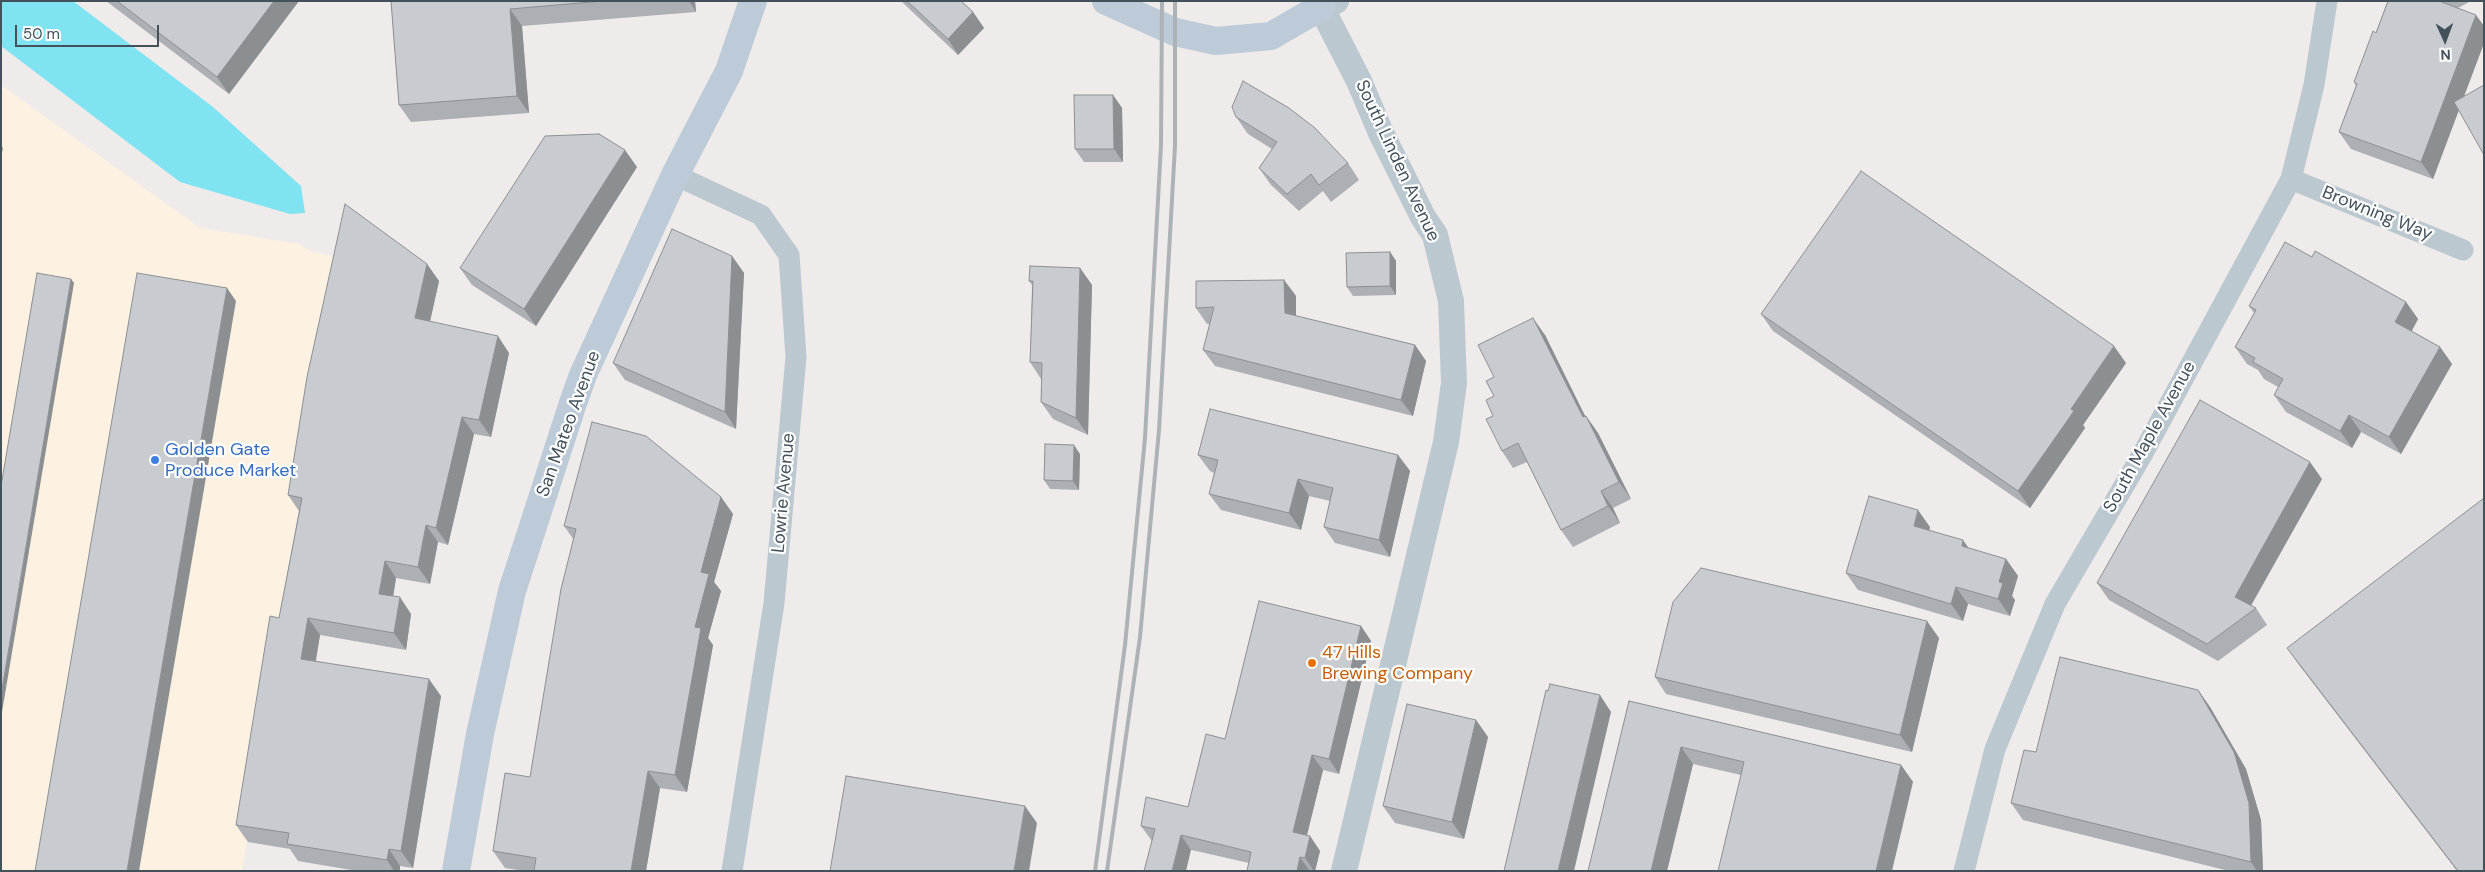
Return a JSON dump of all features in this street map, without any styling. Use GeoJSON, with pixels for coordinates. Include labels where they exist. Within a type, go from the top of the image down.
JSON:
{"type":"FeatureCollection","features":[{"type":"Feature","properties":{"kind":"main road","name":"San Mateo Avenue"},"geometry":{"type":"LineString","coordinates":[[456,871],[480,734],[512,591],[583,376],[675,175],[728,71],[753,1]]}},
{"type":"Feature","properties":{"kind":"main road","name":"South Linden Avenue"},"geometry":{"type":"LineString","coordinates":[[1106,1],[1175,32],[1216,41],[1272,36],[1325,3]]}},
{"type":"Feature","properties":{"kind":"street","name":"South Maple Avenue"},"geometry":{"type":"LineString","coordinates":[[1964,871],[1995,749],[2055,604],[2142,456],[2291,179],[2314,85],[2326,1]]}},
{"type":"Feature","properties":{"kind":"street","name":"South Linden Avenue"},"geometry":{"type":"LineString","coordinates":[[1325,3],[1381,133],[1423,217],[1435,235],[1451,301],[1453,323],[1454,383],[1446,442],[1344,871]]}},
{"type":"Feature","properties":{"kind":"street","name":"Lowrie Avenue"},"geometry":{"type":"LineString","coordinates":[[675,175],[761,215],[788,255],[796,357],[774,603],[732,871]]}},
{"type":"Feature","properties":{"kind":"street","name":"Browning Way"},"geometry":{"type":"LineString","coordinates":[[2291,179],[2463,250]]}},
{"type":"Feature","properties":{"kind":"shaded area","name":"Golden Gate Produce Market"},"geometry":{"type":"Polygon","coordinates":[[[1,85],[200,228],[299,244],[313,252],[349,259],[298,512],[242,871],[1,871],[1,85]]]}},
{"type":"Feature","properties":{"kind":"water"},"geometry":{"type":"Polygon","coordinates":[[[1,1],[73,1],[213,107],[301,186],[305,213],[290,214],[180,182],[1,46],[1,1]]]}},
{"type":"Feature","properties":{"kind":"building"},"geometry":{"type":"Polygon","coordinates":[[[117,1],[274,1],[217,77],[117,1]]]}},
{"type":"Feature","properties":{"kind":"building"},"geometry":{"type":"Polygon","coordinates":[[[391,1],[603,1],[510,9],[517,96],[399,105],[391,1]]]}},
{"type":"Feature","properties":{"kind":"building"},"geometry":{"type":"Polygon","coordinates":[[[907,1],[961,1],[973,12],[948,39],[907,1]]]}},
{"type":"Feature","properties":{"kind":"building"},"geometry":{"type":"Polygon","coordinates":[[[2388,1],[2439,1],[2476,15],[2421,162],[2339,132],[2357,84],[2354,82],[2373,31],[2376,33],[2388,1]]]}},
{"type":"Feature","properties":{"kind":"building"},"geometry":{"type":"Polygon","coordinates":[[[1243,81],[1289,108],[1315,128],[1348,163],[1319,185],[1311,174],[1287,194],[1259,168],[1277,142],[1236,117],[1232,107],[1243,81]]]}},
{"type":"Feature","properties":{"kind":"building"},"geometry":{"type":"Polygon","coordinates":[[[2484,85],[2484,155],[2454,102],[2484,85]]]}},
{"type":"Feature","properties":{"kind":"building"},"geometry":{"type":"Polygon","coordinates":[[[1074,95],[1113,95],[1114,149],[1075,149],[1074,95]]]}},
{"type":"Feature","properties":{"kind":"building"},"geometry":{"type":"Polygon","coordinates":[[[599,134],[625,150],[524,309],[460,268],[545,136],[599,134]]]}},
{"type":"Feature","properties":{"kind":"building"},"geometry":{"type":"Polygon","coordinates":[[[1861,171],[2114,346],[2071,409],[2074,411],[2018,491],[1761,314],[1861,171]]]}},
{"type":"Feature","properties":{"kind":"building"},"geometry":{"type":"Polygon","coordinates":[[[345,204],[427,264],[415,318],[498,336],[479,420],[462,417],[436,528],[426,525],[418,567],[385,561],[379,594],[400,597],[394,633],[308,618],[301,659],[429,679],[401,851],[389,849],[387,860],[287,844],[289,833],[236,825],[270,616],[279,618],[302,498],[288,495],[307,377],[345,204]]]}},
{"type":"Feature","properties":{"kind":"building"},"geometry":{"type":"Polygon","coordinates":[[[672,229],[732,256],[725,412],[613,363],[672,229]]]}},
{"type":"Feature","properties":{"kind":"building"},"geometry":{"type":"Polygon","coordinates":[[[2285,242],[2312,257],[2315,251],[2406,302],[2395,322],[2440,347],[2389,437],[2349,415],[2340,431],[2274,395],[2283,379],[2253,362],[2255,358],[2235,347],[2256,310],[2249,306],[2285,242]]]}},
{"type":"Feature","properties":{"kind":"building"},"geometry":{"type":"Polygon","coordinates":[[[1390,252],[1390,286],[1347,287],[1346,253],[1390,252]]]}},
{"type":"Feature","properties":{"kind":"building"},"geometry":{"type":"Polygon","coordinates":[[[1030,266],[1080,268],[1076,418],[1041,402],[1042,363],[1030,362],[1033,281],[1029,281],[1030,266]]]}},
{"type":"Feature","properties":{"kind":"building"},"geometry":{"type":"Polygon","coordinates":[[[37,273],[71,279],[1,695],[1,486],[37,273]]]}},
{"type":"Feature","properties":{"kind":"building"},"geometry":{"type":"Polygon","coordinates":[[[137,273],[227,288],[127,871],[35,871],[137,273]]]}},
{"type":"Feature","properties":{"kind":"building"},"geometry":{"type":"Polygon","coordinates":[[[1284,280],[1285,313],[1415,345],[1401,400],[1203,350],[1214,307],[1196,308],[1196,281],[1284,280]]]}},
{"type":"Feature","properties":{"kind":"building"},"geometry":{"type":"Polygon","coordinates":[[[1533,318],[1583,417],[1586,416],[1619,482],[1601,491],[1608,506],[1561,530],[1518,443],[1502,451],[1486,419],[1493,416],[1486,400],[1494,396],[1486,381],[1494,377],[1478,345],[1533,318]]]}},
{"type":"Feature","properties":{"kind":"building"},"geometry":{"type":"Polygon","coordinates":[[[2200,400],[2310,462],[2235,597],[2256,608],[2207,644],[2097,583],[2200,400]]]}},
{"type":"Feature","properties":{"kind":"building"},"geometry":{"type":"Polygon","coordinates":[[[1210,409],[1398,455],[1379,540],[1324,527],[1333,488],[1298,479],[1289,513],[1209,494],[1218,460],[1198,455],[1210,409]]]}},
{"type":"Feature","properties":{"kind":"building"},"geometry":{"type":"Polygon","coordinates":[[[592,422],[646,436],[721,497],[701,572],[709,574],[695,627],[701,628],[675,775],[648,771],[631,871],[534,871],[536,858],[493,851],[505,773],[530,777],[561,589],[576,529],[564,526],[592,422]]]}},
{"type":"Feature","properties":{"kind":"building"},"geometry":{"type":"Polygon","coordinates":[[[1045,444],[1074,445],[1073,481],[1044,480],[1045,444]]]}},
{"type":"Feature","properties":{"kind":"building"},"geometry":{"type":"Polygon","coordinates":[[[1869,496],[1918,510],[1914,526],[1963,540],[1962,546],[2006,559],[1999,582],[2003,583],[1998,599],[1956,587],[1951,604],[1846,573],[1869,496]]]}},
{"type":"Feature","properties":{"kind":"building"},"geometry":{"type":"Polygon","coordinates":[[[2484,498],[2484,871],[2458,871],[2287,648],[2484,498]]]}},
{"type":"Feature","properties":{"kind":"building"},"geometry":{"type":"Polygon","coordinates":[[[1701,568],[1927,621],[1900,735],[1655,677],[1673,602],[1701,568]]]}},
{"type":"Feature","properties":{"kind":"building"},"geometry":{"type":"Polygon","coordinates":[[[1259,601],[1361,626],[1329,759],[1312,755],[1293,832],[1310,836],[1305,858],[1300,857],[1297,871],[1247,871],[1251,852],[1181,835],[1172,871],[1144,871],[1155,829],[1141,826],[1146,797],[1188,807],[1206,734],[1225,739],[1259,601]]]}},
{"type":"Feature","properties":{"kind":"building"},"geometry":{"type":"Polygon","coordinates":[[[2060,657],[2198,690],[2234,752],[2249,803],[2251,862],[2011,803],[2024,750],[2036,752],[2060,657]]]}},
{"type":"Feature","properties":{"kind":"building"},"geometry":{"type":"Polygon","coordinates":[[[1550,684],[1600,695],[1558,871],[1504,871],[1546,690],[1548,691],[1550,684]]]}},
{"type":"Feature","properties":{"kind":"building"},"geometry":{"type":"Polygon","coordinates":[[[1629,701],[1901,765],[1876,871],[1718,871],[1744,762],[1681,747],[1651,871],[1588,871],[1629,701]]]}},
{"type":"Feature","properties":{"kind":"building"},"geometry":{"type":"Polygon","coordinates":[[[1407,704],[1476,720],[1452,822],[1383,806],[1407,704]]]}},
{"type":"Feature","properties":{"kind":"building"},"geometry":{"type":"Polygon","coordinates":[[[846,776],[1025,806],[1014,871],[830,871],[846,776]]]}},
{"type":"Feature","properties":{"kind":"railway"},"geometry":{"type":"LineString","coordinates":[[1095,871],[1125,645],[1145,438],[1161,145],[1162,1]]}},
{"type":"Feature","properties":{"kind":"railway"},"geometry":{"type":"LineString","coordinates":[[1107,871],[1140,637],[1159,430],[1175,146],[1175,1]]}},
{"type":"Feature","properties":{"kind":"place","name":"Golden Gate Produce Market"},"geometry":{"type":"Point","coordinates":[155,460]}},
{"type":"Feature","properties":{"kind":"place","name":"47 Hills Brewing Company"},"geometry":{"type":"Point","coordinates":[1312,663]}}]}
